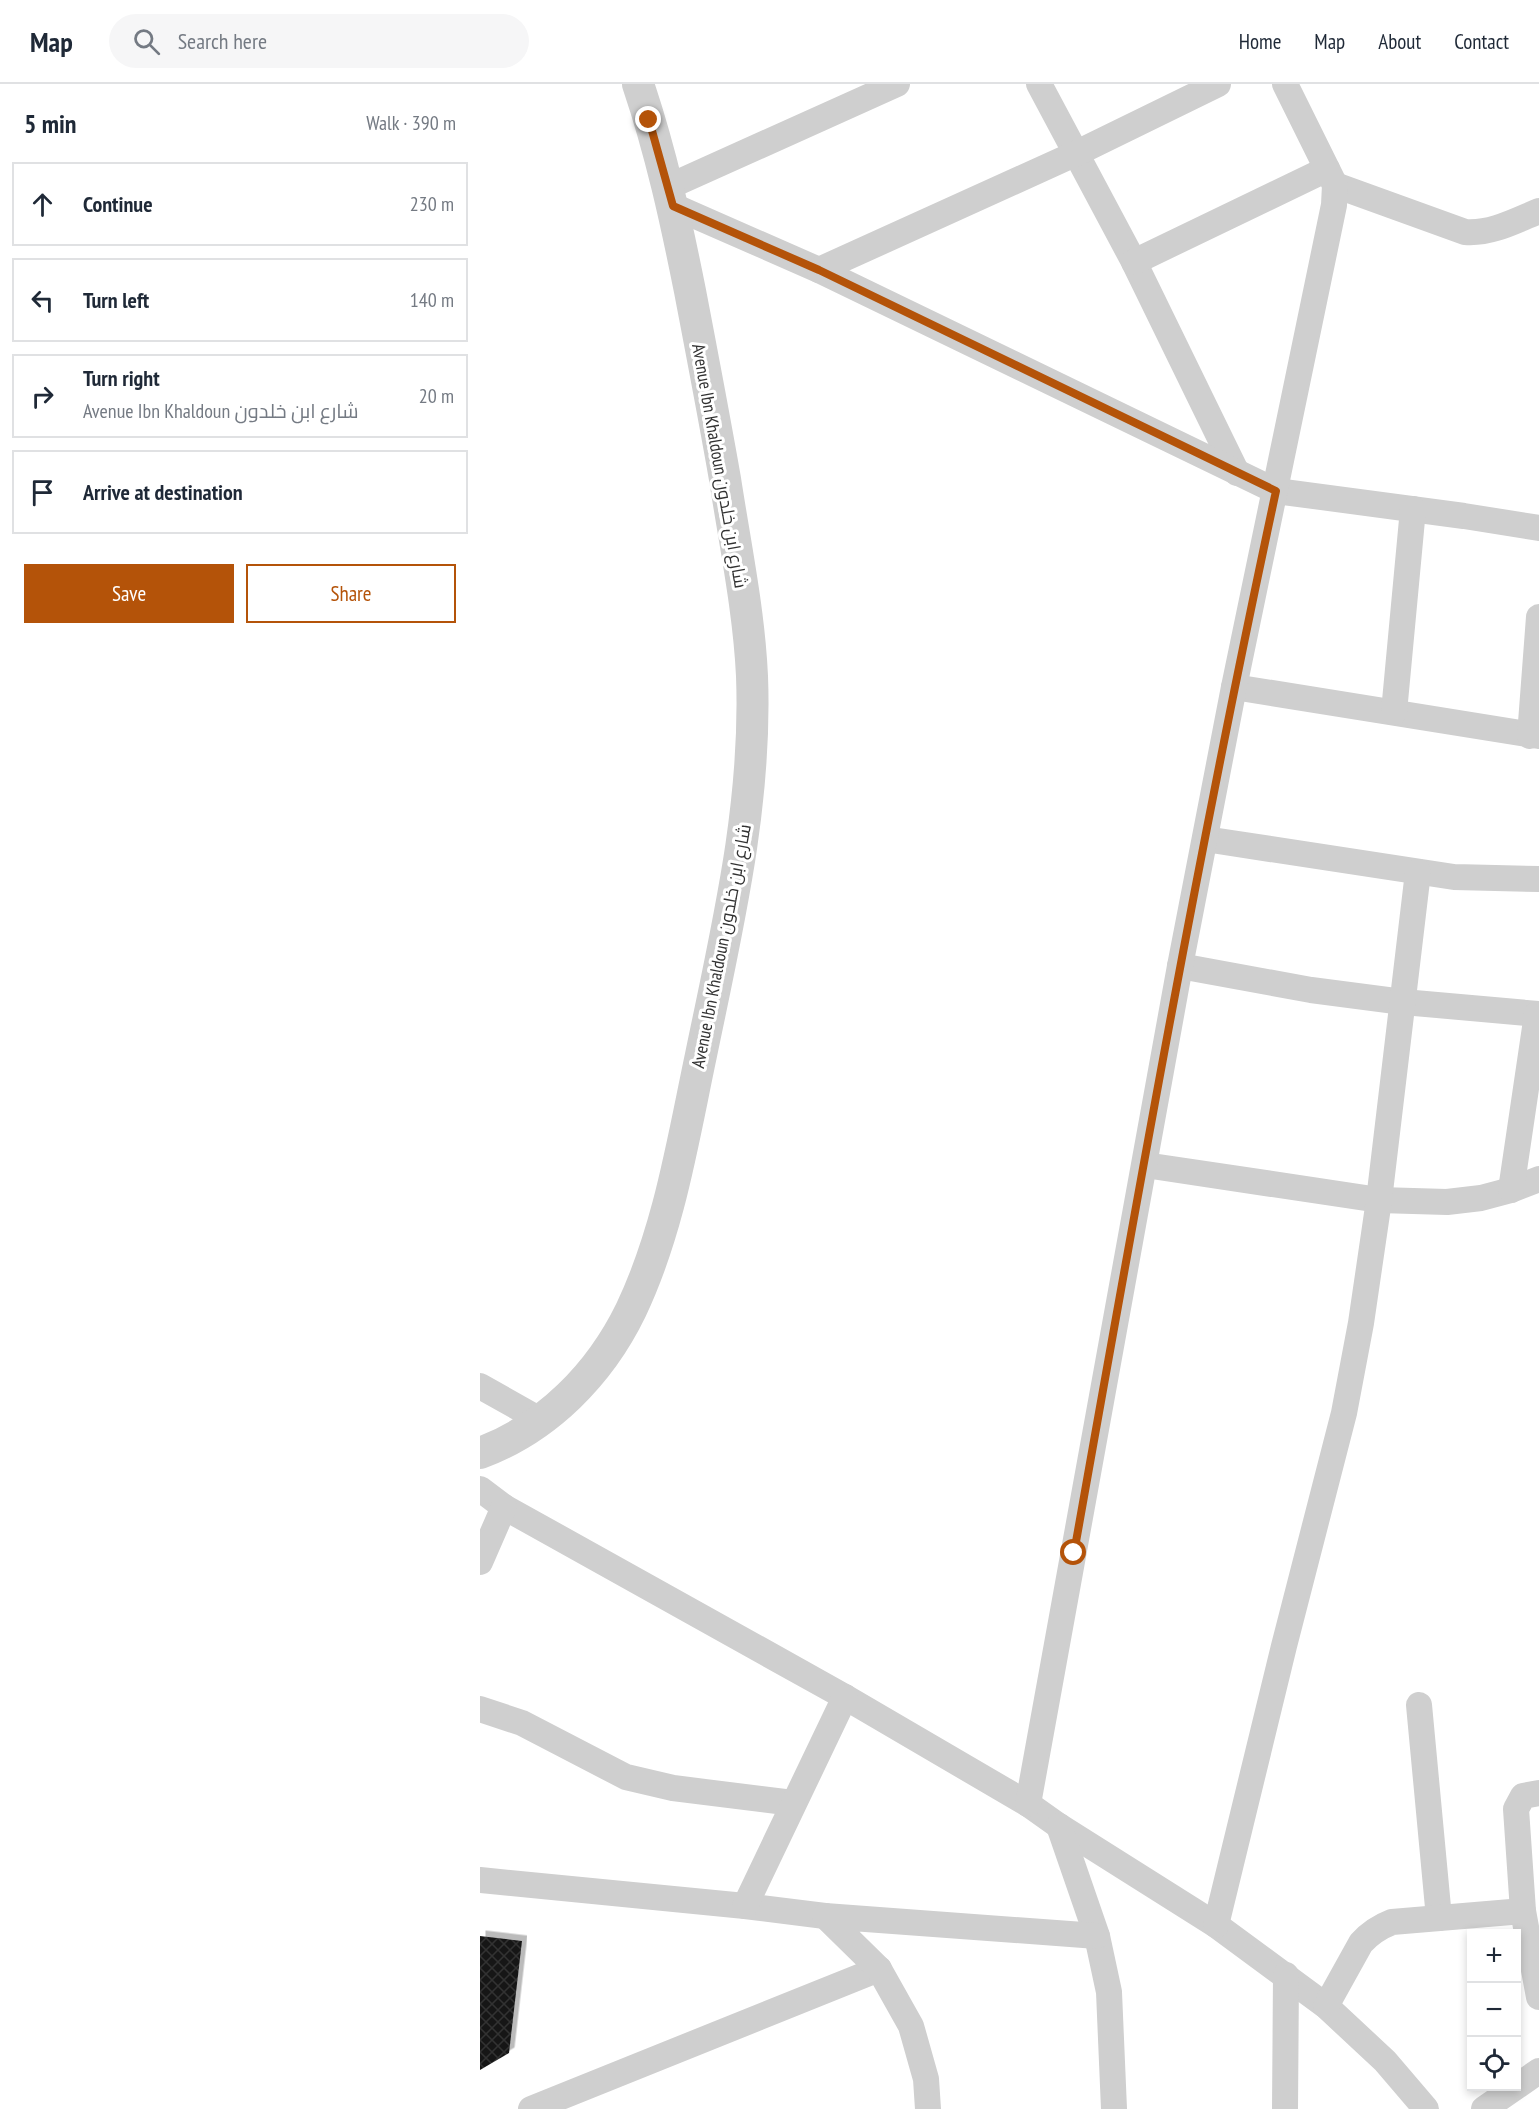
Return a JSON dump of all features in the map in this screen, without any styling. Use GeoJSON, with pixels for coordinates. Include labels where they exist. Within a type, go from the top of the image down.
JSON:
{"type":"FeatureCollection","features":[{"type":"Feature","properties":{"kind":"street","name":"Avenue Ibn Khaldoun شارع ابن خلدون"},"geometry":{"type":"LineString","coordinates":[[480,1453],[519,1436],[542,1421],[569,1397],[598,1364],[630,1311],[665,1216],[681,1150],[736,887],[745,830],[751,774],[753,723],[746,619],[714,411],[670,197],[638,84]]}},
{"type":"Feature","properties":{"kind":"street"},"geometry":{"type":"LineString","coordinates":[[670,197],[897,84]]}},
{"type":"Feature","properties":{"kind":"street"},"geometry":{"type":"LineString","coordinates":[[1039,84],[1134,262],[1237,473]]}},
{"type":"Feature","properties":{"kind":"street"},"geometry":{"type":"LineString","coordinates":[[819,270],[1077,153],[1218,84]]}},
{"type":"Feature","properties":{"kind":"street"},"geometry":{"type":"LineString","coordinates":[[1028,1804],[1180,966],[1234,687],[1331,223],[1331,177],[1285,84]]}},
{"type":"Feature","properties":{"kind":"street"},"geometry":{"type":"LineString","coordinates":[[1134,262],[1331,177],[1465,232],[1490,230],[1539,212]]}},
{"type":"Feature","properties":{"kind":"street"},"geometry":{"type":"LineString","coordinates":[[670,197],[1276,491],[1539,528]]}},
{"type":"Feature","properties":{"kind":"street"},"geometry":{"type":"LineString","coordinates":[[1394,712],[1413,509]]}},
{"type":"Feature","properties":{"kind":"street"},"geometry":{"type":"LineString","coordinates":[[1234,687],[1535,736],[1539,618]]}},
{"type":"Feature","properties":{"kind":"street"},"geometry":{"type":"LineString","coordinates":[[1205,839],[1454,878],[1539,879]]}},
{"type":"Feature","properties":{"kind":"street"},"geometry":{"type":"LineString","coordinates":[[1216,1925],[1344,1413],[1361,1323],[1379,1200],[1418,872]]}},
{"type":"Feature","properties":{"kind":"street"},"geometry":{"type":"LineString","coordinates":[[1180,966],[1311,990],[1403,1002],[1538,1014],[1511,1190]]}},
{"type":"Feature","properties":{"kind":"street"},"geometry":{"type":"LineString","coordinates":[[1145,1165],[1379,1200],[1447,1202],[1481,1198],[1539,1179]]}},
{"type":"Feature","properties":{"kind":"street"},"geometry":{"type":"LineString","coordinates":[[480,1386],[542,1421]]}},
{"type":"Feature","properties":{"kind":"street"},"geometry":{"type":"LineString","coordinates":[[480,1489],[504,1507],[845,1697],[1028,1804],[1216,1925],[1326,2006],[1385,2061],[1426,2109]]}},
{"type":"Feature","properties":{"kind":"street"},"geometry":{"type":"LineString","coordinates":[[480,1562],[504,1507]]}},
{"type":"Feature","properties":{"kind":"street"},"geometry":{"type":"LineString","coordinates":[[745,1906],[845,1697]]}},
{"type":"Feature","properties":{"kind":"street"},"geometry":{"type":"LineString","coordinates":[[1419,1705],[1439,1918]]}},
{"type":"Feature","properties":{"kind":"street"},"geometry":{"type":"LineString","coordinates":[[480,1709],[522,1723],[626,1777],[673,1788],[793,1803]]}},
{"type":"Feature","properties":{"kind":"street"},"geometry":{"type":"LineString","coordinates":[[1539,1793],[1522,1796],[1516,1809],[1523,1911],[1539,1997]]}},
{"type":"Feature","properties":{"kind":"street"},"geometry":{"type":"LineString","coordinates":[[1059,1826],[1097,1936],[1109,1992],[1114,2109]]}},
{"type":"Feature","properties":{"kind":"street"},"geometry":{"type":"LineString","coordinates":[[480,1880],[825,1916],[1097,1936]]}},
{"type":"Feature","properties":{"kind":"street"},"geometry":{"type":"LineString","coordinates":[[1326,2006],[1361,1943],[1369,1934],[1392,1922],[1523,1911]]}},
{"type":"Feature","properties":{"kind":"street"},"geometry":{"type":"LineString","coordinates":[[825,1916],[879,1969],[911,2026],[926,2079],[928,2109]]}},
{"type":"Feature","properties":{"kind":"street"},"geometry":{"type":"LineString","coordinates":[[531,2109],[879,1969]]}},
{"type":"Feature","properties":{"kind":"street"},"geometry":{"type":"LineString","coordinates":[[1285,2109],[1286,1975]]}},
{"type":"Feature","properties":{"kind":"street"},"geometry":{"type":"LineString","coordinates":[[1484,2109],[1539,2072]]}},
{"type":"Feature","properties":{"kind":"building"},"geometry":{"type":"Polygon","coordinates":[[[480,1936],[522,1941],[509,2053],[480,2070],[480,1936]]]}},
{"type":"Feature","properties":{"kind":"route"},"geometry":{"type":"LineString","coordinates":[[649,120],[673,206],[819,270],[1276,491],[1234,687],[1180,966],[1074,1553]]}}]}
